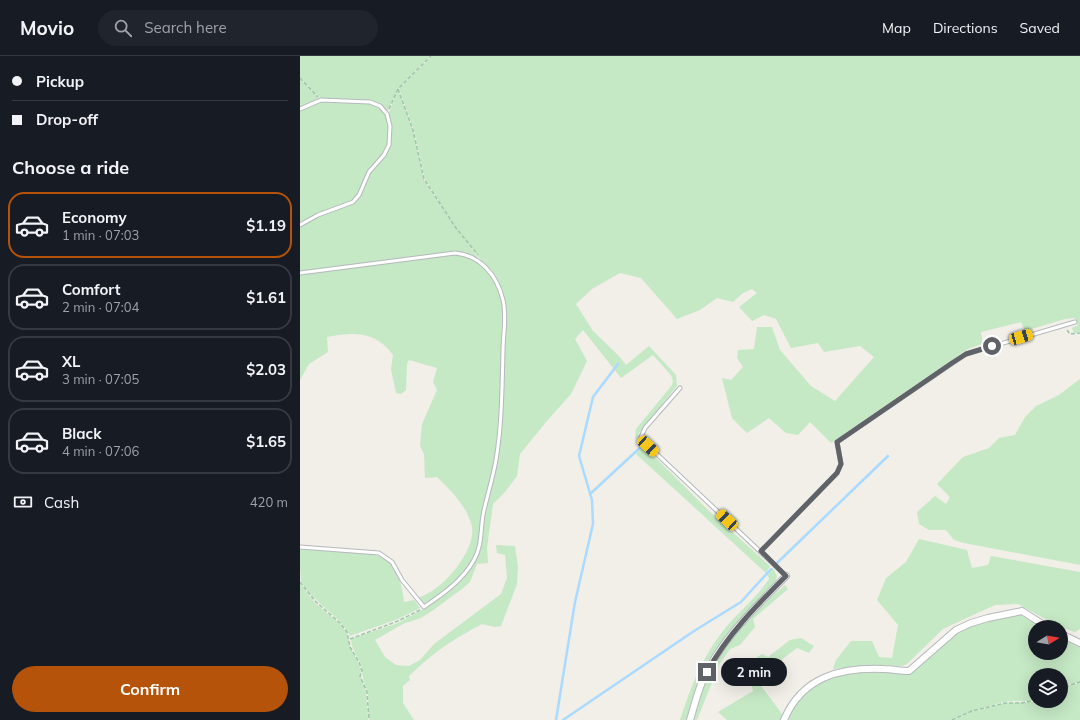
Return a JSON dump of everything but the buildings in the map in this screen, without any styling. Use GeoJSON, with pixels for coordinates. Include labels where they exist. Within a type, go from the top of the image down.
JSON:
{"type":"FeatureCollection","features":[{"type":"Feature","properties":{"kind":"street"},"geometry":{"type":"LineString","coordinates":[[690,720],[702,682],[724,644],[754,608],[786,576]]}},
{"type":"Feature","properties":{"kind":"street"},"geometry":{"type":"LineString","coordinates":[[784,720],[793,701],[817,680],[836,673],[870,669],[908,671],[956,630],[971,623],[1022,611],[1036,620]]}},
{"type":"Feature","properties":{"kind":"street"},"geometry":{"type":"LineString","coordinates":[[1068,637],[1080,643]]}},
{"type":"Feature","properties":{"kind":"lane"},"geometry":{"type":"LineString","coordinates":[[300,109],[321,100],[370,102],[380,106],[387,114],[390,126],[389,145],[384,155],[369,172],[359,195],[353,202],[318,215],[300,224]]}},
{"type":"Feature","properties":{"kind":"lane"},"geometry":{"type":"LineString","coordinates":[[300,273],[454,253],[472,256],[485,267],[500,291],[504,314],[502,383],[496,459],[484,511],[480,548],[474,560],[457,582],[424,607],[402,580],[392,562],[379,553],[300,547]]}},
{"type":"Feature","properties":{"kind":"lane"},"geometry":{"type":"LineString","coordinates":[[761,551],[837,473],[841,464],[837,442],[966,354],[1075,322]]}},
{"type":"Feature","properties":{"kind":"lane"},"geometry":{"type":"LineString","coordinates":[[680,388],[645,428],[641,437],[648,446],[786,576]]}},
{"type":"Feature","properties":{"kind":"path"},"geometry":{"type":"LineString","coordinates":[[387,114],[398,89],[431,56]]}},
{"type":"Feature","properties":{"kind":"path"},"geometry":{"type":"LineString","coordinates":[[300,78],[321,100]]}},
{"type":"Feature","properties":{"kind":"path"},"geometry":{"type":"LineString","coordinates":[[398,89],[413,130],[424,179],[456,228],[485,267]]}},
{"type":"Feature","properties":{"kind":"path"},"geometry":{"type":"LineString","coordinates":[[1064,325],[1070,334],[1080,333]]}},
{"type":"Feature","properties":{"kind":"path"},"geometry":{"type":"LineString","coordinates":[[300,582],[316,602],[340,623],[350,638],[350,647],[362,671],[360,676],[367,692],[369,720]]}},
{"type":"Feature","properties":{"kind":"path"},"geometry":{"type":"LineString","coordinates":[[350,638],[398,621],[424,607]]}},
{"type":"Feature","properties":{"kind":"path"},"geometry":{"type":"LineString","coordinates":[[1068,686],[1080,682]]}},
{"type":"Feature","properties":{"kind":"path"},"geometry":{"type":"LineString","coordinates":[[952,720],[972,711],[1005,703],[1028,702]]}},
{"type":"Feature","properties":{"kind":"green space"},"geometry":{"type":"Polygon","coordinates":[[[300,56],[430,56],[398,89],[387,112],[373,103],[365,101],[321,99],[300,77],[300,56]]]}},
{"type":"Feature","properties":{"kind":"green space"},"geometry":{"type":"Polygon","coordinates":[[[432,56],[1080,56],[1080,332],[1074,333],[1072,328],[1078,325],[1075,318],[1065,319],[1025,331],[1021,322],[981,332],[983,344],[968,349],[831,443],[810,422],[798,435],[786,433],[769,418],[747,433],[732,418],[722,378],[731,380],[743,367],[737,358],[738,350],[754,349],[757,327],[772,327],[780,350],[811,386],[835,401],[874,357],[860,346],[824,352],[818,343],[791,348],[776,319],[764,315],[752,321],[739,307],[757,293],[752,289],[743,293],[733,302],[717,298],[700,310],[677,319],[641,278],[620,273],[592,289],[576,304],[593,331],[619,356],[626,365],[649,346],[676,375],[677,386],[639,433],[637,439],[635,438],[636,429],[672,385],[673,381],[671,375],[653,355],[621,378],[583,330],[575,339],[587,361],[571,394],[520,454],[517,476],[505,492],[493,504],[487,548],[488,563],[477,564],[470,582],[432,611],[421,618],[403,624],[375,640],[385,657],[396,665],[409,666],[420,660],[434,644],[501,594],[507,578],[505,555],[497,553],[496,545],[515,546],[518,567],[517,584],[501,626],[495,627],[482,624],[444,647],[409,676],[410,680],[403,686],[403,703],[414,720],[369,720],[368,695],[363,678],[362,667],[351,643],[351,639],[398,623],[425,608],[457,583],[475,561],[481,549],[485,512],[490,492],[501,419],[504,301],[492,274],[456,228],[425,179],[414,130],[399,89],[432,56]]]}},
{"type":"Feature","properties":{"kind":"green space"},"geometry":{"type":"Polygon","coordinates":[[[300,79],[320,99],[300,109],[300,79]]]}},
{"type":"Feature","properties":{"kind":"green space"},"geometry":{"type":"Polygon","coordinates":[[[398,90],[413,130],[424,180],[456,228],[480,260],[465,252],[454,252],[300,272],[300,226],[318,216],[354,203],[360,196],[370,173],[385,155],[390,146],[388,115],[398,90]]]}},
{"type":"Feature","properties":{"kind":"green space"},"geometry":{"type":"Polygon","coordinates":[[[321,100],[358,101],[377,106],[383,111],[386,117],[389,132],[388,140],[382,156],[369,171],[353,200],[343,206],[313,216],[300,223],[300,110],[321,100]]]}},
{"type":"Feature","properties":{"kind":"green space"},"geometry":{"type":"Polygon","coordinates":[[[455,254],[465,255],[477,260],[487,270],[502,301],[501,383],[495,459],[478,548],[468,566],[456,581],[425,605],[418,598],[439,586],[454,571],[467,552],[471,542],[472,532],[471,523],[465,510],[452,493],[437,477],[425,478],[424,454],[420,446],[422,424],[437,390],[433,382],[437,368],[409,360],[407,364],[406,390],[401,394],[396,393],[391,369],[393,355],[379,341],[372,337],[346,334],[327,337],[328,352],[309,364],[300,380],[300,274],[455,254]]]}},
{"type":"Feature","properties":{"kind":"green space"},"geometry":{"type":"Polygon","coordinates":[[[1080,379],[1080,565],[964,543],[954,540],[946,530],[929,530],[919,524],[917,512],[935,496],[946,504],[950,497],[937,484],[963,457],[989,448],[999,438],[1015,435],[1025,417],[1036,406],[1059,395],[1080,379]]]}},
{"type":"Feature","properties":{"kind":"green space"},"geometry":{"type":"Polygon","coordinates":[[[644,446],[708,510],[770,566],[766,573],[636,454],[644,446]]]}},
{"type":"Feature","properties":{"kind":"green space"},"geometry":{"type":"Polygon","coordinates":[[[919,539],[967,550],[972,568],[988,565],[991,556],[1080,572],[1080,629],[1075,632],[1068,630],[1068,620],[1047,620],[1018,604],[995,605],[943,629],[907,664],[902,666],[880,665],[833,669],[836,660],[851,641],[872,641],[879,657],[892,658],[898,625],[877,600],[886,578],[906,562],[919,539]]]}},
{"type":"Feature","properties":{"kind":"green space"},"geometry":{"type":"Polygon","coordinates":[[[300,550],[331,550],[368,553],[385,559],[393,567],[399,579],[404,602],[414,600],[420,608],[398,619],[350,636],[340,622],[312,596],[301,581],[300,550]]]}},
{"type":"Feature","properties":{"kind":"green space"},"geometry":{"type":"Polygon","coordinates":[[[773,568],[777,576],[775,583],[730,630],[720,643],[703,670],[686,720],[680,720],[693,683],[704,660],[726,627],[764,586],[769,579],[767,574],[773,568]]]}},
{"type":"Feature","properties":{"kind":"green space"},"geometry":{"type":"Polygon","coordinates":[[[300,583],[315,603],[340,624],[347,633],[350,647],[361,671],[360,676],[366,692],[368,720],[300,720],[300,583]]]}},
{"type":"Feature","properties":{"kind":"green space"},"geometry":{"type":"Polygon","coordinates":[[[785,585],[788,589],[753,619],[755,627],[740,645],[730,649],[719,665],[697,720],[693,720],[705,681],[723,648],[730,638],[748,619],[785,585]]]}},
{"type":"Feature","properties":{"kind":"green space"},"geometry":{"type":"Polygon","coordinates":[[[1019,614],[1029,620],[1028,660],[1068,660],[1068,640],[1080,645],[1080,682],[1068,685],[1068,668],[1028,668],[1028,701],[1004,702],[950,720],[785,720],[793,704],[826,677],[870,670],[904,672],[967,623],[1019,614]]]}},
{"type":"Feature","properties":{"kind":"green space"},"geometry":{"type":"Polygon","coordinates":[[[801,638],[814,646],[809,653],[797,648],[756,679],[782,714],[780,720],[727,720],[718,712],[753,691],[746,665],[762,654],[768,657],[790,640],[801,638]]]}},
{"type":"Feature","properties":{"kind":"green space"},"geometry":{"type":"Polygon","coordinates":[[[1080,683],[1080,720],[954,720],[972,712],[1005,703],[1028,702],[1028,708],[1068,708],[1068,687],[1080,683]]]}},
{"type":"Feature","properties":{"kind":"waterway"},"geometry":{"type":"LineString","coordinates":[[556,720],[575,602],[593,524],[592,500],[579,456],[593,397],[618,364]]}},
{"type":"Feature","properties":{"kind":"waterway"},"geometry":{"type":"LineString","coordinates":[[590,494],[643,445]]}},
{"type":"Feature","properties":{"kind":"waterway"},"geometry":{"type":"LineString","coordinates":[[777,563],[888,456]]}},
{"type":"Feature","properties":{"kind":"waterway"},"geometry":{"type":"LineString","coordinates":[[563,720],[694,631],[741,602],[771,569]]}},
{"type":"Feature","properties":{"kind":"route"},"geometry":{"type":"LineString","coordinates":[[707,672],[724,644],[754,608],[786,576],[761,551],[837,473],[841,464],[841,454],[837,442],[966,354],[992,346]]}}]}
